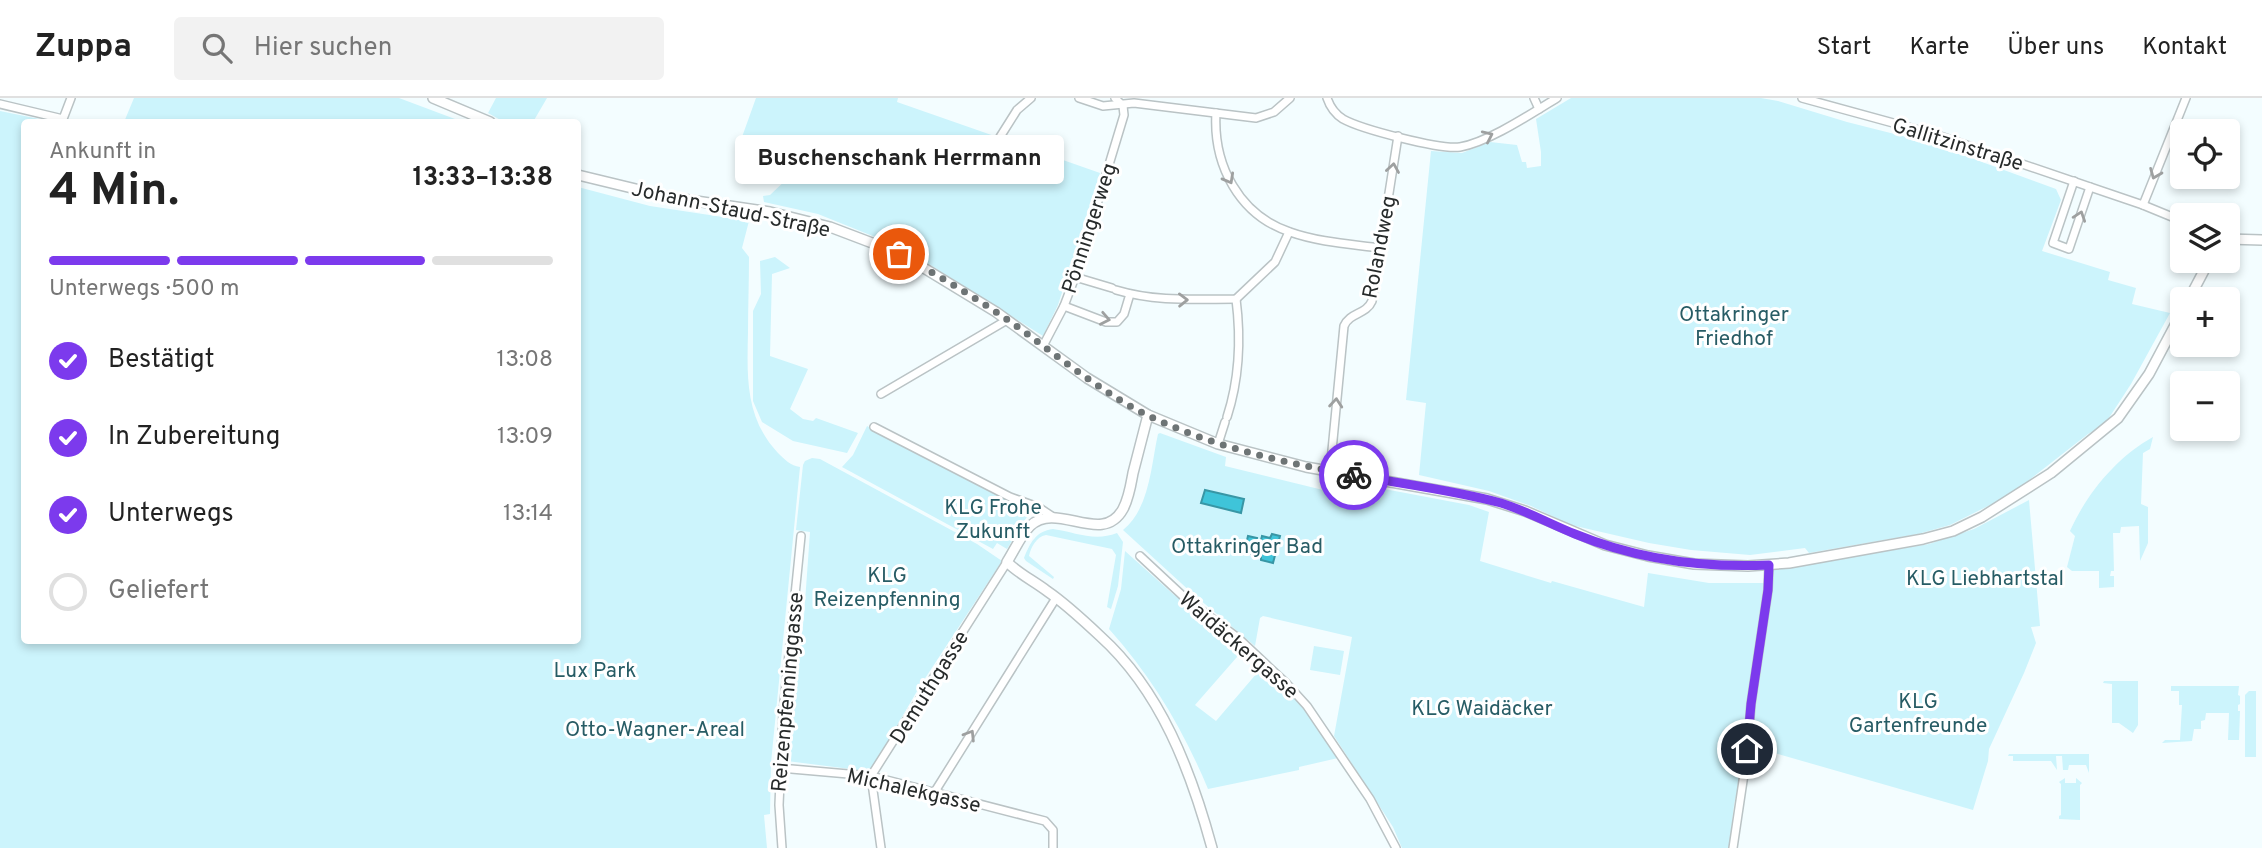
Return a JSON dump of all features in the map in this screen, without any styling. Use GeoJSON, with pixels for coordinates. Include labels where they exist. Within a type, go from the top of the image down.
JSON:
{"type":"FeatureCollection","features":[{"type":"Feature","properties":{"kind":"street"},"geometry":{"type":"LineString","coordinates":[[63,119],[71,98]]}},
{"type":"Feature","properties":{"kind":"street"},"geometry":{"type":"LineString","coordinates":[[433,98],[483,119]]}},
{"type":"Feature","properties":{"kind":"street"},"geometry":{"type":"LineString","coordinates":[[1000,137],[1017,110],[1031,98]]}},
{"type":"Feature","properties":{"kind":"street"},"geometry":{"type":"LineString","coordinates":[[1079,98],[1103,106],[1134,103],[1247,117],[1265,116],[1290,98]]}},
{"type":"Feature","properties":{"kind":"street"},"geometry":{"type":"LineString","coordinates":[[1115,98],[1123,106]]}},
{"type":"Feature","properties":{"kind":"street"},"geometry":{"type":"LineString","coordinates":[[1327,98],[1334,112],[1341,118],[1363,127],[1434,145],[1460,147],[1485,137],[1558,98]]}},
{"type":"Feature","properties":{"kind":"street"},"geometry":{"type":"LineString","coordinates":[[1534,98],[1539,109]]}},
{"type":"Feature","properties":{"kind":"street","name":"Gallitzinstraße"},"geometry":{"type":"LineString","coordinates":[[1802,98],[1937,135],[2170,216]]}},
{"type":"Feature","properties":{"kind":"street"},"geometry":{"type":"LineString","coordinates":[[2143,205],[2186,98]]}},
{"type":"Feature","properties":{"kind":"street"},"geometry":{"type":"LineString","coordinates":[[0,104],[59,119]]}},
{"type":"Feature","properties":{"kind":"street","name":"Pönningerweg"},"geometry":{"type":"LineString","coordinates":[[1043,346],[1065,306],[1075,276],[1124,115],[1123,106]]}},
{"type":"Feature","properties":{"kind":"street"},"geometry":{"type":"LineString","coordinates":[[1216,113],[1216,146],[1229,180],[1255,211],[1289,232],[1326,241],[1380,248]]}},
{"type":"Feature","properties":{"kind":"street","name":"Rolandweg"},"geometry":{"type":"LineString","coordinates":[[1330,471],[1344,326],[1350,317],[1365,311],[1370,305],[1398,136]]}},
{"type":"Feature","properties":{"kind":"street","name":"Johann-Staud-Straße"},"geometry":{"type":"LineString","coordinates":[[581,176],[669,197],[770,212],[837,230],[899,254],[1007,320],[1087,377],[1148,415],[1218,444],[1283,462],[1503,504],[1533,514],[1574,534],[1648,556],[1694,564],[1769,565],[1923,539],[1953,531],[2009,502],[2051,473],[2118,418],[2149,374],[2170,335]]}},
{"type":"Feature","properties":{"kind":"street"},"geometry":{"type":"LineString","coordinates":[[2074,181],[2053,243],[2069,249],[2090,187]]}},
{"type":"Feature","properties":{"kind":"street"},"geometry":{"type":"LineString","coordinates":[[1075,276],[1130,294],[1166,300],[1236,299],[1275,262],[1289,232]]}},
{"type":"Feature","properties":{"kind":"street"},"geometry":{"type":"LineString","coordinates":[[2240,239],[2262,240]]}},
{"type":"Feature","properties":{"kind":"street"},"geometry":{"type":"LineString","coordinates":[[1065,306],[1106,322],[1117,322],[1124,314],[1130,294]]}},
{"type":"Feature","properties":{"kind":"street"},"geometry":{"type":"LineString","coordinates":[[1218,444],[1237,371],[1239,344],[1236,299]]}},
{"type":"Feature","properties":{"kind":"street"},"geometry":{"type":"LineString","coordinates":[[881,394],[1007,320]]}},
{"type":"Feature","properties":{"kind":"street"},"geometry":{"type":"LineString","coordinates":[[874,427],[1010,497],[1038,507],[1053,517],[1097,525],[1114,519],[1127,499],[1148,415]]}},
{"type":"Feature","properties":{"kind":"street","name":"Demuthgasse"},"geometry":{"type":"LineString","coordinates":[[871,776],[1029,527],[1042,519],[1053,517]]}},
{"type":"Feature","properties":{"kind":"street","name":"Reizenpfenninggasse"},"geometry":{"type":"LineString","coordinates":[[782,848],[779,805],[783,713],[801,536]]}},
{"type":"Feature","properties":{"kind":"street","name":"Waidäckergasse"},"geometry":{"type":"LineString","coordinates":[[1140,556],[1184,597],[1238,638],[1307,706],[1370,799],[1396,848]]}},
{"type":"Feature","properties":{"kind":"street"},"geometry":{"type":"LineString","coordinates":[[1007,562],[1056,598],[1103,639],[1131,671],[1161,715],[1183,758],[1197,794],[1212,848]]}},
{"type":"Feature","properties":{"kind":"street"},"geometry":{"type":"LineString","coordinates":[[1733,848],[1768,590],[1769,565]]}},
{"type":"Feature","properties":{"kind":"street"},"geometry":{"type":"LineString","coordinates":[[934,793],[1056,598]]}},
{"type":"Feature","properties":{"kind":"street","name":"Michalekgasse"},"geometry":{"type":"LineString","coordinates":[[780,768],[871,776],[1045,821],[1053,830],[1053,848]]}},
{"type":"Feature","properties":{"kind":"street"},"geometry":{"type":"LineString","coordinates":[[871,776],[881,848]]}},
{"type":"Feature","properties":{"kind":"green space"},"geometry":{"type":"Polygon","coordinates":[[[134,98],[399,98],[455,119],[125,119],[134,98]]]}},
{"type":"Feature","properties":{"kind":"green space"},"geometry":{"type":"Polygon","coordinates":[[[496,98],[547,98],[535,119],[499,119],[488,113],[496,98]]]}},
{"type":"Feature","properties":{"kind":"green space"},"geometry":{"type":"Polygon","coordinates":[[[756,98],[898,98],[897,102],[1100,173],[1058,305],[1043,336],[905,249],[818,214],[764,202],[763,196],[770,195],[791,175],[742,137],[756,98]]]}},
{"type":"Feature","properties":{"kind":"green space","name":"Ottakringer Friedhof"},"geometry":{"type":"Polygon","coordinates":[[[1571,98],[1761,98],[1930,143],[2056,189],[2061,200],[2042,251],[2110,272],[2108,280],[2136,288],[2132,304],[2170,313],[2131,384],[2105,424],[2088,434],[2010,495],[1950,525],[1918,534],[1809,553],[1805,548],[1750,555],[1649,543],[1571,525],[1531,506],[1489,491],[1419,475],[1426,403],[1406,400],[1431,151],[1462,153],[1490,142],[1517,145],[1522,162],[1526,162],[1527,168],[1541,166],[1536,119],[1571,98]]]}},
{"type":"Feature","properties":{"kind":"green space","name":"Otto-Wagner-Areal"},"geometry":{"type":"Polygon","coordinates":[[[0,111],[39,119],[21,119],[21,644],[581,644],[581,188],[650,206],[749,221],[742,248],[749,257],[750,396],[759,426],[767,440],[785,460],[800,467],[771,763],[770,814],[764,815],[767,848],[0,848],[0,111]]]}},
{"type":"Feature","properties":{"kind":"green space"},"geometry":{"type":"Polygon","coordinates":[[[775,257],[790,268],[772,274],[770,356],[808,369],[790,409],[803,419],[813,421],[816,418],[858,433],[847,453],[793,441],[762,422],[753,401],[753,311],[761,294],[760,261],[775,257]]]}},
{"type":"Feature","properties":{"kind":"green space","name":"KLG Frohe Zukunft"},"geometry":{"type":"Polygon","coordinates":[[[867,426],[945,467],[1033,507],[1007,549],[997,543],[993,549],[842,467],[853,455],[867,426]]]}},
{"type":"Feature","properties":{"kind":"green space","name":"KLG Waidäcker"},"geometry":{"type":"Polygon","coordinates":[[[1160,433],[1226,457],[1225,466],[1376,503],[1379,488],[1469,505],[1489,512],[1480,561],[1644,607],[1648,573],[1709,583],[1764,583],[1742,749],[1745,754],[1734,805],[1729,848],[1402,848],[1393,827],[1334,736],[1352,637],[1263,616],[1260,618],[1255,646],[1123,530],[1132,521],[1144,498],[1160,433]]]}},
{"type":"Feature","properties":{"kind":"green space"},"geometry":{"type":"Polygon","coordinates":[[[2153,437],[2150,449],[2143,453],[2141,504],[2148,507],[2148,543],[2140,561],[2139,526],[2121,527],[2120,533],[2113,533],[2114,571],[2111,571],[2110,576],[2114,576],[2114,587],[2099,588],[2099,571],[2072,571],[2067,567],[2075,536],[2070,531],[2085,503],[2104,477],[2127,455],[2153,437]]]}},
{"type":"Feature","properties":{"kind":"green space","name":"KLG Reizenpfenning"},"geometry":{"type":"Polygon","coordinates":[[[812,458],[820,459],[977,544],[1002,561],[920,686],[873,767],[866,771],[787,761],[804,616],[810,532],[796,530],[803,465],[812,458]]]}},
{"type":"Feature","properties":{"kind":"green space","name":"KLG Gartenfreunde"},"geometry":{"type":"Polygon","coordinates":[[[2029,500],[2040,626],[2031,627],[2036,643],[1989,749],[1973,810],[1778,754],[1750,749],[1753,703],[1773,570],[1929,544],[1974,529],[2029,500]]]}},
{"type":"Feature","properties":{"kind":"green space"},"geometry":{"type":"Polygon","coordinates":[[[1053,529],[1100,537],[1117,533],[1123,542],[1118,586],[1111,609],[1107,607],[1116,555],[1112,549],[1046,535],[1034,543],[1029,556],[1054,577],[1053,579],[1026,561],[1024,558],[1034,539],[1042,532],[1053,529]]]}},
{"type":"Feature","properties":{"kind":"green space"},"geometry":{"type":"Polygon","coordinates":[[[1125,551],[1173,594],[1244,649],[1195,705],[1216,721],[1263,666],[1300,703],[1338,758],[1299,767],[1299,770],[1208,789],[1165,704],[1109,629],[1121,589],[1125,551]]]}},
{"type":"Feature","properties":{"kind":"green space"},"geometry":{"type":"Polygon","coordinates":[[[1314,646],[1344,651],[1340,675],[1310,670],[1314,646]]]}},
{"type":"Feature","properties":{"kind":"green space"},"geometry":{"type":"Polygon","coordinates":[[[2138,681],[2138,725],[2133,733],[2119,723],[2112,723],[2112,684],[2103,683],[2138,681]]]}},
{"type":"Feature","properties":{"kind":"green space"},"geometry":{"type":"Polygon","coordinates":[[[2171,686],[2239,686],[2239,740],[2228,740],[2229,713],[2206,713],[2205,720],[2201,721],[2201,729],[2194,729],[2192,741],[2162,743],[2165,740],[2180,740],[2182,705],[2179,705],[2179,691],[2171,691],[2171,686]]]}},
{"type":"Feature","properties":{"kind":"green space"},"geometry":{"type":"Polygon","coordinates":[[[2249,691],[2256,691],[2256,757],[2245,757],[2245,695],[2249,691]]]}},
{"type":"Feature","properties":{"kind":"green space"},"geometry":{"type":"Polygon","coordinates":[[[2089,754],[2089,773],[2086,765],[2069,765],[2068,770],[2063,770],[2062,756],[2056,756],[2057,770],[2051,761],[2013,761],[2013,756],[2008,756],[2089,754]]]}},
{"type":"Feature","properties":{"kind":"green space"},"geometry":{"type":"Polygon","coordinates":[[[2065,778],[2065,783],[2076,783],[2076,778],[2082,783],[2080,820],[2059,819],[2059,782],[2065,778]]]}},
{"type":"Feature","properties":{"kind":"water"},"geometry":{"type":"Polygon","coordinates":[[[1205,490],[1244,499],[1241,513],[1201,503],[1205,490]]]}},
{"type":"Feature","properties":{"kind":"water"},"geometry":{"type":"Polygon","coordinates":[[[1272,534],[1280,536],[1273,563],[1261,560],[1261,555],[1244,553],[1248,536],[1257,538],[1256,543],[1260,544],[1262,536],[1270,538],[1272,534]]]}},
{"type":"Feature","properties":{"kind":"way so far"},"geometry":{"type":"LineString","coordinates":[[899,254],[996,312],[1087,377],[1148,415],[1228,447],[1283,462],[1354,475]]}},
{"type":"Feature","properties":{"kind":"place","name":"Buschenschank Herrmann"},"geometry":{"type":"Point","coordinates":[899,254]}},
{"type":"Feature","properties":{"kind":"route"},"geometry":{"type":"LineString","coordinates":[[1354,475],[1487,499],[1533,514],[1574,534],[1605,545],[1648,556],[1694,564],[1769,565],[1747,749]]}},
{"type":"Feature","properties":{"kind":"park label","name":"Ottakringer Bad"},"geometry":{"type":"Point","coordinates":[1247,546]}},
{"type":"Feature","properties":{"kind":"park label","name":"KLG Liebhartstal"},"geometry":{"type":"Point","coordinates":[1985,578]}},
{"type":"Feature","properties":{"kind":"park label","name":"Lux Park"},"geometry":{"type":"Point","coordinates":[595,670]}}]}
